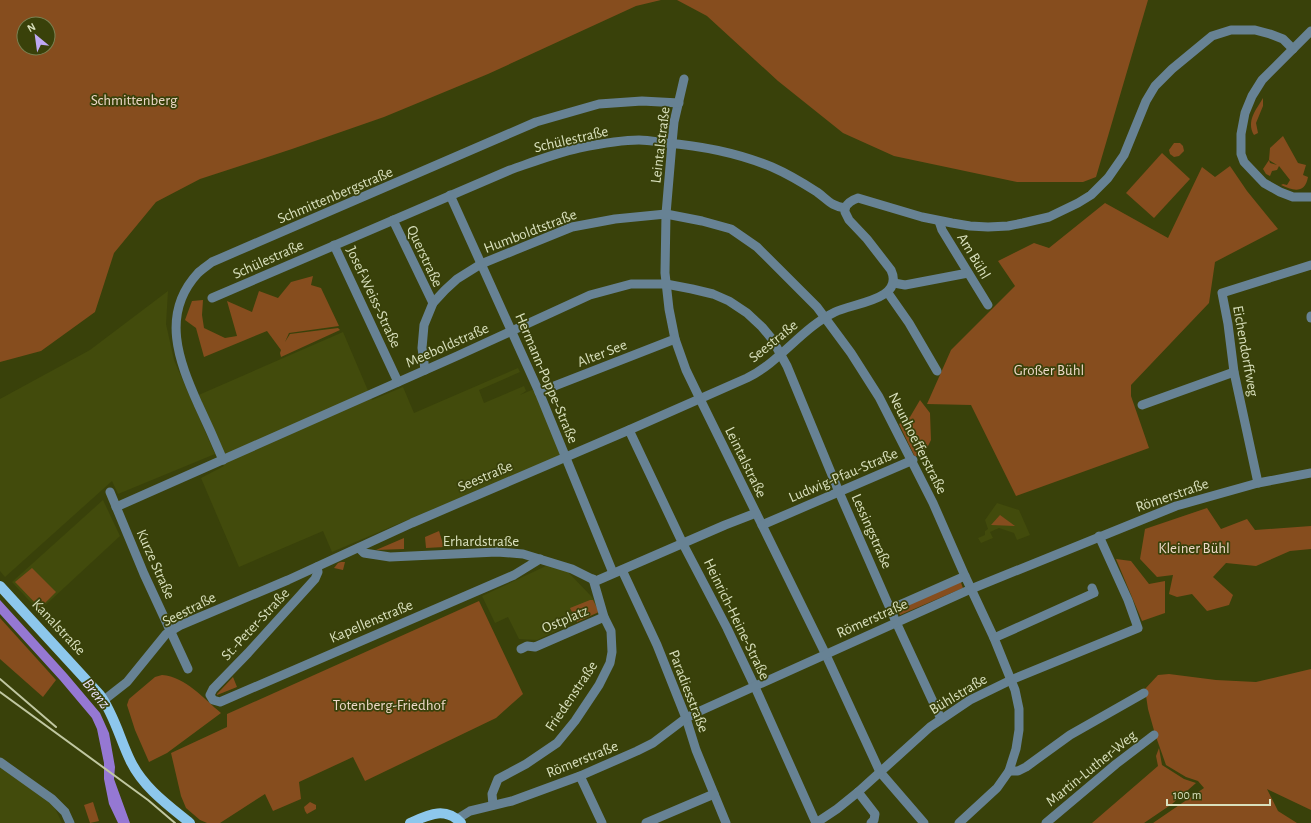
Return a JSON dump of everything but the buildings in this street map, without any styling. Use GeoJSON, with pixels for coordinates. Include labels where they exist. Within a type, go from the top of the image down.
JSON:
{"type":"FeatureCollection","features":[{"type":"Feature","properties":{"kind":"main road","name":"Kanalstraße"},"geometry":{"type":"LineString","coordinates":[[0,586],[88,680],[104,700],[112,713],[130,760],[141,779],[149,788],[190,823]]}},
{"type":"Feature","properties":{"kind":"main road"},"geometry":{"type":"LineString","coordinates":[[410,823],[426,816],[439,813],[448,814],[459,821]]}},
{"type":"Feature","properties":{"kind":"street"},"geometry":{"type":"LineString","coordinates":[[937,372],[909,323],[888,292],[894,283],[893,275],[888,264],[849,220],[845,212],[845,208],[850,201],[858,198],[939,221],[976,226],[1008,226],[1023,224],[1049,217],[1091,195],[1116,168],[1130,142],[1146,101],[1155,86],[1172,69],[1212,36],[1231,30],[1255,30],[1282,39],[1293,49]]}},
{"type":"Feature","properties":{"kind":"street"},"geometry":{"type":"LineString","coordinates":[[1311,31],[1262,80],[1252,96],[1245,113],[1241,134],[1241,154],[1244,162],[1264,183],[1293,197],[1311,197]]}},
{"type":"Feature","properties":{"kind":"street","name":"Leintalstraße"},"geometry":{"type":"LineString","coordinates":[[684,79],[674,122],[666,214],[666,284],[668,309],[675,339],[686,370],[826,654],[880,772],[924,823]]}},
{"type":"Feature","properties":{"kind":"street","name":"Schmittenbergstraße"},"geometry":{"type":"LineString","coordinates":[[223,460],[183,368],[177,347],[175,328],[177,315],[183,296],[198,272],[212,262],[536,122],[599,104],[642,101],[679,103]]}},
{"type":"Feature","properties":{"kind":"street","name":"Schülestraße"},"geometry":{"type":"LineString","coordinates":[[212,298],[510,170],[545,157],[579,148],[608,143],[640,140],[721,150],[744,157],[790,176],[818,193],[834,206],[845,208]]}},
{"type":"Feature","properties":{"kind":"street","name":"Hermann-Poppe-Straße"},"geometry":{"type":"LineString","coordinates":[[450,195],[539,392],[613,573]]}},
{"type":"Feature","properties":{"kind":"street","name":"Humboldtstraße"},"geometry":{"type":"LineString","coordinates":[[425,370],[422,348],[424,325],[433,303],[457,280],[482,264],[572,227],[615,219],[666,214],[702,221],[731,230],[757,247],[804,293],[825,318]]}},
{"type":"Feature","properties":{"kind":"street","name":"Querstraße"},"geometry":{"type":"LineString","coordinates":[[393,220],[433,303]]}},
{"type":"Feature","properties":{"kind":"street","name":"Am Bühl"},"geometry":{"type":"LineString","coordinates":[[939,221],[942,230],[988,305]]}},
{"type":"Feature","properties":{"kind":"street","name":"Josef-Weiss-Straße"},"geometry":{"type":"LineString","coordinates":[[334,245],[398,382]]}},
{"type":"Feature","properties":{"kind":"street","name":"Eichendorffweg"},"geometry":{"type":"LineString","coordinates":[[1258,483],[1234,372],[1228,324],[1222,293],[1311,265]]}},
{"type":"Feature","properties":{"kind":"street"},"geometry":{"type":"LineString","coordinates":[[894,283],[904,285],[968,273]]}},
{"type":"Feature","properties":{"kind":"street","name":"Meeboldstraße"},"geometry":{"type":"LineString","coordinates":[[116,507],[590,295],[631,284],[666,284],[706,292],[729,301],[747,313],[762,327],[772,339],[780,354]]}},
{"type":"Feature","properties":{"kind":"street","name":"Seestraße"},"geometry":{"type":"LineString","coordinates":[[104,700],[127,682],[160,640],[170,631],[181,625],[317,567],[412,522],[630,430],[756,374],[805,332],[825,318],[840,309],[871,300],[888,292]]}},
{"type":"Feature","properties":{"kind":"street","name":"Neunhoefferstraße"},"geometry":{"type":"LineString","coordinates":[[825,318],[851,353],[879,396],[913,460],[994,638],[1017,699],[1019,722],[1017,744],[1009,771],[997,788],[959,823]]}},
{"type":"Feature","properties":{"kind":"street","name":"Alter See"},"geometry":{"type":"LineString","coordinates":[[539,392],[675,339]]}},
{"type":"Feature","properties":{"kind":"street","name":"Lessingstraße"},"geometry":{"type":"LineString","coordinates":[[780,354],[787,366],[839,492],[890,609],[941,718]]}},
{"type":"Feature","properties":{"kind":"street"},"geometry":{"type":"LineString","coordinates":[[1142,406],[1234,372]]}},
{"type":"Feature","properties":{"kind":"street","name":"Heinrich-Heine-Straße"},"geometry":{"type":"LineString","coordinates":[[630,430],[683,544],[727,628],[755,687],[816,823]]}},
{"type":"Feature","properties":{"kind":"street","name":"Ludwig-Pfau-Straße"},"geometry":{"type":"LineString","coordinates":[[762,525],[913,460]]}},
{"type":"Feature","properties":{"kind":"street","name":"Römerstraße"},"geometry":{"type":"LineString","coordinates":[[459,821],[470,811],[512,801],[580,776],[637,752],[650,745],[686,718],[896,622],[1099,536],[1176,506],[1258,483],[1311,473]]}},
{"type":"Feature","properties":{"kind":"street","name":"Kurze Straße"},"geometry":{"type":"LineString","coordinates":[[110,492],[188,669]]}},
{"type":"Feature","properties":{"kind":"street"},"geometry":{"type":"LineString","coordinates":[[593,579],[596,580],[622,570],[726,524],[756,513]]}},
{"type":"Feature","properties":{"kind":"street","name":"Bühlstraße"},"geometry":{"type":"LineString","coordinates":[[816,823],[858,792],[912,742],[941,718],[970,700],[1011,680],[1138,628],[1128,600],[1099,536]]}},
{"type":"Feature","properties":{"kind":"street","name":"Erhardstraße"},"geometry":{"type":"LineString","coordinates":[[358,548],[364,553],[390,557],[497,552],[523,554],[572,569],[593,579]]}},
{"type":"Feature","properties":{"kind":"street","name":"Kapellenstraße"},"geometry":{"type":"LineString","coordinates":[[212,698],[220,702],[514,575],[540,559]]}},
{"type":"Feature","properties":{"kind":"street","name":"St.-Peter-Straße"},"geometry":{"type":"LineString","coordinates":[[212,698],[210,693],[213,689],[315,579],[318,572],[317,567]]}},
{"type":"Feature","properties":{"kind":"street","name":"Paradiesstraße"},"geometry":{"type":"LineString","coordinates":[[622,570],[656,645],[686,718],[696,750],[726,823]]}},
{"type":"Feature","properties":{"kind":"street","name":"Römerstraße"},"geometry":{"type":"LineString","coordinates":[[890,609],[965,576]]}},
{"type":"Feature","properties":{"kind":"street","name":"Ostplatz"},"geometry":{"type":"LineString","coordinates":[[521,649],[527,646],[534,646],[604,617],[593,579]]}},
{"type":"Feature","properties":{"kind":"street"},"geometry":{"type":"LineString","coordinates":[[994,638],[1094,593],[1092,588]]}},
{"type":"Feature","properties":{"kind":"street","name":"Friedenstraße"},"geometry":{"type":"LineString","coordinates":[[493,805],[492,794],[498,779],[526,764],[557,743],[576,721],[599,685],[610,663],[612,652],[611,631],[604,617]]}},
{"type":"Feature","properties":{"kind":"street"},"geometry":{"type":"LineString","coordinates":[[1009,771],[1018,771],[1026,767],[1070,735],[1144,693]]}},
{"type":"Feature","properties":{"kind":"street","name":"Martin-Luther-Weg"},"geometry":{"type":"LineString","coordinates":[[1046,823],[1154,734]]}},
{"type":"Feature","properties":{"kind":"street"},"geometry":{"type":"LineString","coordinates":[[0,762],[55,802],[65,812],[70,823]]}},
{"type":"Feature","properties":{"kind":"street"},"geometry":{"type":"LineString","coordinates":[[580,776],[602,823]]}},
{"type":"Feature","properties":{"kind":"street"},"geometry":{"type":"LineString","coordinates":[[858,792],[875,814],[874,820],[871,823]]}},
{"type":"Feature","properties":{"kind":"street"},"geometry":{"type":"LineString","coordinates":[[646,823],[714,794]]}},
{"type":"Feature","properties":{"kind":"shaded area"},"geometry":{"type":"Polygon","coordinates":[[[168,291],[166,324],[174,360],[215,454],[118,494],[112,481],[5,577],[0,571],[0,399],[90,350],[168,291]]]}},
{"type":"Feature","properties":{"kind":"shaded area"},"geometry":{"type":"Polygon","coordinates":[[[343,332],[372,400],[403,387],[414,413],[518,368],[520,372],[479,390],[484,403],[524,386],[526,391],[520,395],[534,389],[563,454],[332,552],[323,531],[239,567],[201,478],[224,466],[194,397],[343,332]]]}},
{"type":"Feature","properties":{"kind":"shaded area"},"geometry":{"type":"Polygon","coordinates":[[[103,500],[120,536],[39,611],[12,582],[103,500]]]}},
{"type":"Feature","properties":{"kind":"shaded area"},"geometry":{"type":"Polygon","coordinates":[[[997,503],[1019,510],[1030,535],[1017,540],[1014,533],[999,528],[990,532],[993,538],[981,543],[978,538],[985,535],[985,531],[988,529],[985,520],[997,503]]]}},
{"type":"Feature","properties":{"kind":"shaded area"},"geometry":{"type":"Polygon","coordinates":[[[546,566],[568,572],[591,596],[601,610],[537,640],[519,639],[508,617],[495,623],[482,596],[546,566]]]}},
{"type":"Feature","properties":{"kind":"shaded area"},"geometry":{"type":"Polygon","coordinates":[[[0,600],[100,713],[109,733],[115,767],[114,779],[130,823],[118,823],[109,804],[104,779],[104,763],[97,729],[92,718],[60,680],[0,614],[0,600]]]}},
{"type":"Feature","properties":{"kind":"shaded area"},"geometry":{"type":"Polygon","coordinates":[[[0,764],[52,802],[62,823],[0,823],[0,764]]]}},
{"type":"Feature","properties":{"kind":"green space","name":"Schmittenberg"},"geometry":{"type":"Polygon","coordinates":[[[0,0],[661,0],[636,6],[488,74],[384,117],[200,179],[156,202],[114,253],[95,312],[41,351],[0,362],[0,0]]]}},
{"type":"Feature","properties":{"kind":"green space"},"geometry":{"type":"Polygon","coordinates":[[[677,0],[1148,0],[1096,177],[1083,182],[1017,182],[894,156],[843,133],[778,81],[707,16],[677,0]]]}},
{"type":"Feature","properties":{"kind":"green space"},"geometry":{"type":"Polygon","coordinates":[[[1263,98],[1263,106],[1256,123],[1258,133],[1254,135],[1251,120],[1263,98]]]}},
{"type":"Feature","properties":{"kind":"green space"},"geometry":{"type":"Polygon","coordinates":[[[1283,136],[1298,163],[1306,165],[1303,175],[1308,177],[1304,186],[1301,189],[1294,190],[1281,185],[1287,185],[1290,180],[1279,166],[1277,170],[1272,171],[1270,176],[1266,174],[1263,169],[1269,160],[1270,148],[1283,136]]]}},
{"type":"Feature","properties":{"kind":"green space"},"geometry":{"type":"Polygon","coordinates":[[[1174,143],[1180,143],[1183,146],[1184,151],[1179,156],[1174,157],[1170,154],[1169,150],[1174,143]]]}},
{"type":"Feature","properties":{"kind":"green space"},"geometry":{"type":"Polygon","coordinates":[[[1162,153],[1190,179],[1154,218],[1126,193],[1162,153]]]}},
{"type":"Feature","properties":{"kind":"green space","name":"Großer Bühl"},"geometry":{"type":"Polygon","coordinates":[[[1230,166],[1247,191],[1278,229],[1215,262],[1209,303],[1131,385],[1131,396],[1149,448],[1016,496],[971,405],[927,404],[951,350],[1015,286],[998,261],[1034,243],[1049,248],[1105,203],[1168,238],[1202,167],[1215,177],[1230,166]]]}},
{"type":"Feature","properties":{"kind":"green space"},"geometry":{"type":"Polygon","coordinates":[[[313,276],[311,285],[321,288],[339,326],[289,333],[285,342],[290,334],[338,328],[340,330],[281,357],[281,350],[267,331],[204,357],[196,328],[185,320],[192,301],[203,300],[202,315],[204,328],[225,338],[237,336],[227,301],[252,312],[259,291],[278,298],[291,282],[313,276]]]}},
{"type":"Feature","properties":{"kind":"green space"},"geometry":{"type":"Polygon","coordinates":[[[920,400],[930,413],[931,440],[927,448],[915,457],[899,424],[910,417],[920,400]]]}},
{"type":"Feature","properties":{"kind":"green space","name":"Kleiner Bühl"},"geometry":{"type":"Polygon","coordinates":[[[1207,508],[1221,529],[1247,519],[1255,530],[1311,526],[1311,549],[1290,551],[1256,566],[1226,563],[1213,577],[1233,595],[1229,605],[1207,611],[1192,594],[1177,597],[1169,594],[1173,575],[1157,577],[1140,559],[1145,529],[1207,508]]]}},
{"type":"Feature","properties":{"kind":"green space"},"geometry":{"type":"Polygon","coordinates":[[[1000,515],[1015,526],[991,525],[1000,515]]]}},
{"type":"Feature","properties":{"kind":"green space"},"geometry":{"type":"Polygon","coordinates":[[[439,531],[444,547],[426,548],[425,537],[439,531]]]}},
{"type":"Feature","properties":{"kind":"green space"},"geometry":{"type":"Polygon","coordinates":[[[404,538],[404,549],[376,550],[404,538]]]}},
{"type":"Feature","properties":{"kind":"green space"},"geometry":{"type":"Polygon","coordinates":[[[1116,559],[1131,561],[1149,584],[1165,581],[1165,613],[1142,621],[1116,559]]]}},
{"type":"Feature","properties":{"kind":"green space"},"geometry":{"type":"Polygon","coordinates":[[[345,562],[343,570],[334,568],[338,563],[345,562]]]}},
{"type":"Feature","properties":{"kind":"green space"},"geometry":{"type":"Polygon","coordinates":[[[32,568],[56,592],[40,608],[15,582],[32,568]]]}},
{"type":"Feature","properties":{"kind":"green space"},"geometry":{"type":"Polygon","coordinates":[[[960,580],[963,588],[900,615],[896,607],[960,580]]]}},
{"type":"Feature","properties":{"kind":"green space"},"geometry":{"type":"Polygon","coordinates":[[[593,600],[599,612],[577,622],[570,608],[593,600]]]}},
{"type":"Feature","properties":{"kind":"green space","name":"Totenberg-Friedhof"},"geometry":{"type":"Polygon","coordinates":[[[479,601],[523,694],[496,718],[365,781],[353,757],[299,782],[301,799],[273,811],[265,794],[220,823],[207,823],[200,820],[186,808],[181,796],[171,753],[227,727],[227,714],[479,601]]]}},
{"type":"Feature","properties":{"kind":"green space"},"geometry":{"type":"Polygon","coordinates":[[[0,618],[56,680],[43,697],[0,659],[0,618]]]}},
{"type":"Feature","properties":{"kind":"green space"},"geometry":{"type":"Polygon","coordinates":[[[1311,669],[1311,810],[1267,789],[1278,811],[1297,823],[1153,823],[1204,788],[1198,781],[1186,777],[1166,765],[1148,709],[1145,689],[1158,675],[1169,674],[1216,680],[1256,682],[1311,669]]]}},
{"type":"Feature","properties":{"kind":"green space"},"geometry":{"type":"Polygon","coordinates":[[[162,675],[179,680],[194,689],[221,713],[167,753],[149,762],[135,730],[127,705],[129,699],[155,677],[162,675]]]}},
{"type":"Feature","properties":{"kind":"green space"},"geometry":{"type":"Polygon","coordinates":[[[233,677],[237,687],[217,695],[217,694],[233,677]]]}},
{"type":"Feature","properties":{"kind":"green space"},"geometry":{"type":"Polygon","coordinates":[[[1159,748],[1162,765],[1184,779],[1196,783],[1172,804],[1144,823],[1092,823],[1158,766],[1156,756],[1159,748]]]}},
{"type":"Feature","properties":{"kind":"green space"},"geometry":{"type":"Polygon","coordinates":[[[93,802],[99,821],[90,823],[84,805],[93,802]]]}},
{"type":"Feature","properties":{"kind":"green space"},"geometry":{"type":"Polygon","coordinates":[[[310,802],[316,805],[316,809],[307,814],[304,807],[310,802]]]}},
{"type":"Feature","properties":{"kind":"railway"},"geometry":{"type":"LineString","coordinates":[[0,679],[56,727]]}},
{"type":"Feature","properties":{"kind":"railway"},"geometry":{"type":"LineString","coordinates":[[0,692],[148,800],[175,823]]}},
{"type":"Feature","properties":{"kind":"water label","name":"Brenz"},"geometry":{"type":"Point","coordinates":[97,693]}}]}
